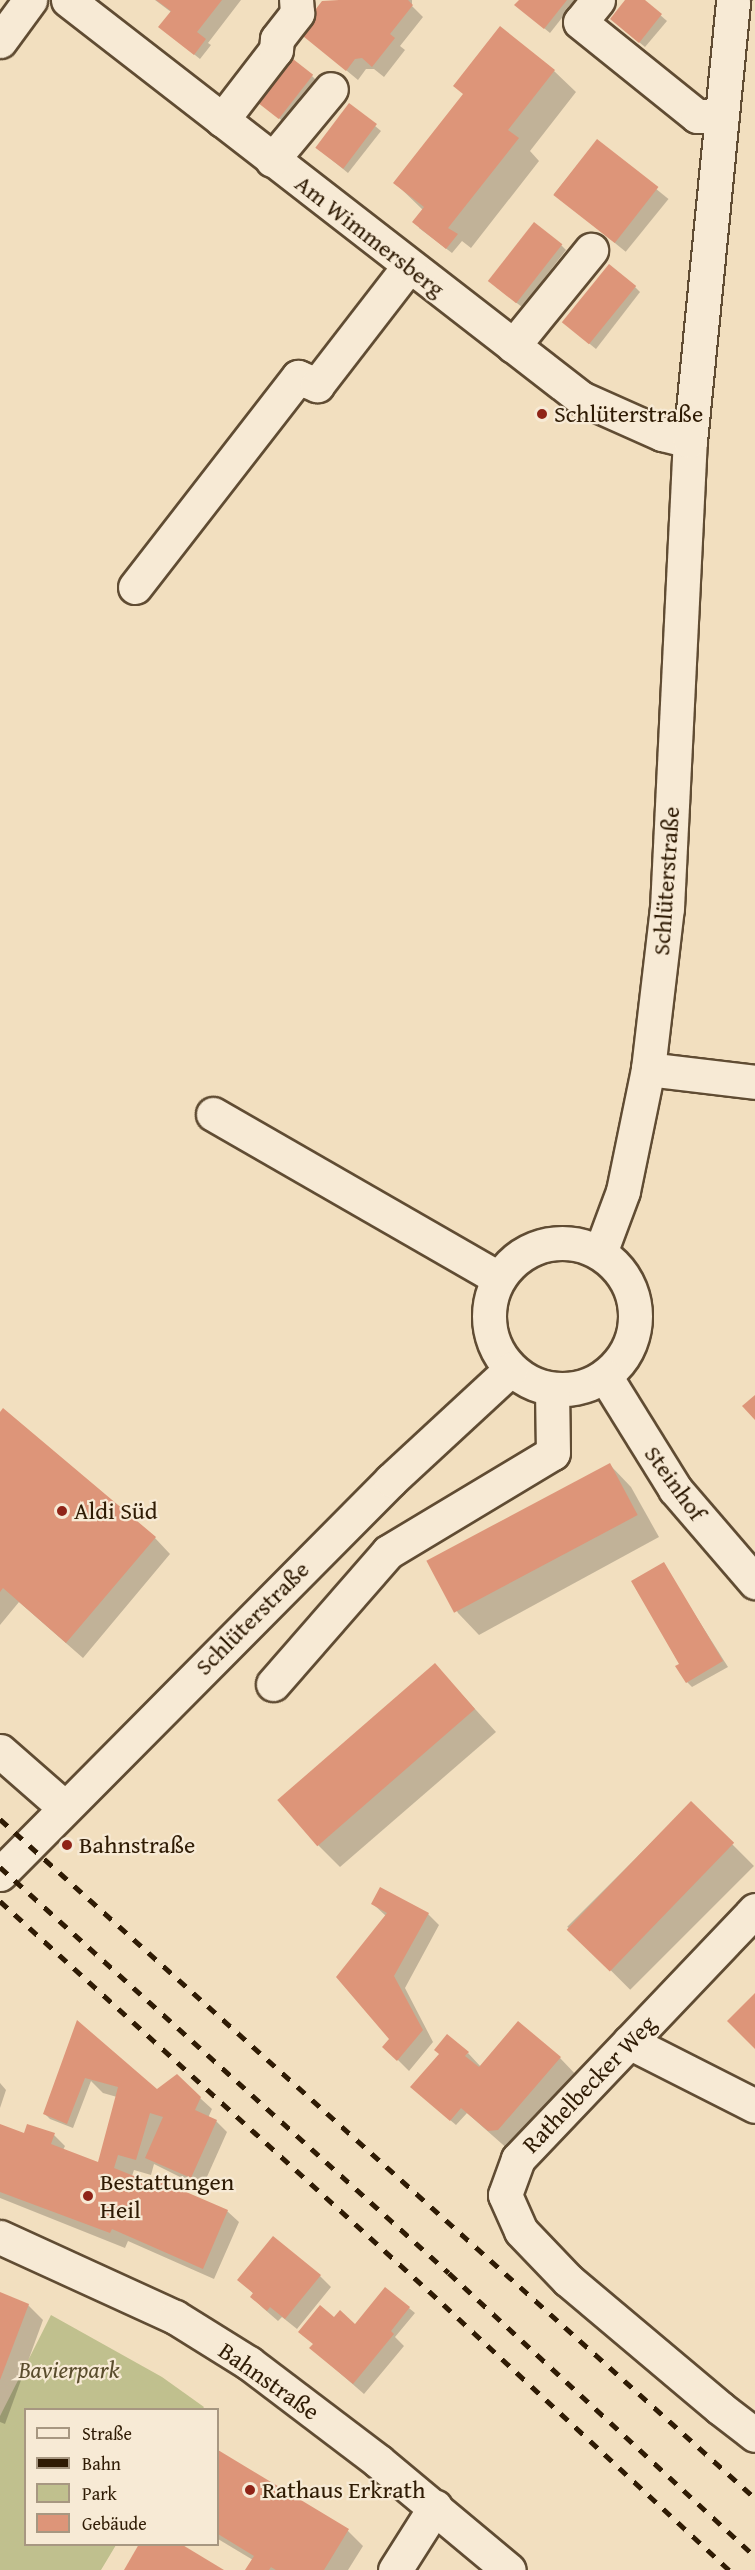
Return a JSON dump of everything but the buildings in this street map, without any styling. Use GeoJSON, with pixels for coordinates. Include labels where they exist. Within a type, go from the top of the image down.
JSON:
{"type":"FeatureCollection","features":[{"type":"Feature","properties":{"kind":"street"},"geometry":{"type":"LineString","coordinates":[[0,41],[30,0]]}},
{"type":"Feature","properties":{"kind":"street","name":"Am Wimmersberg"},"geometry":{"type":"LineString","coordinates":[[68,0],[581,398],[662,434],[690,441]]}},
{"type":"Feature","properties":{"kind":"street"},"geometry":{"type":"LineString","coordinates":[[222,120],[276,50],[277,39],[297,13],[296,0]]}},
{"type":"Feature","properties":{"kind":"street","name":"Schlüterstraße"},"geometry":{"type":"LineString","coordinates":[[600,1253],[623,1191],[648,1069],[667,908],[690,441],[733,0]]}},
{"type":"Feature","properties":{"kind":"street"},"geometry":{"type":"LineString","coordinates":[[581,21],[698,116],[722,116]]}},
{"type":"Feature","properties":{"kind":"street"},"geometry":{"type":"LineString","coordinates":[[272,160],[331,89]]}},
{"type":"Feature","properties":{"kind":"street"},"geometry":{"type":"LineString","coordinates":[[513,346],[591,250]]}},
{"type":"Feature","properties":{"kind":"street"},"geometry":{"type":"LineString","coordinates":[[135,587],[298,377],[316,385],[409,266]]}},
{"type":"Feature","properties":{"kind":"street"},"geometry":{"type":"LineString","coordinates":[[648,1069],[755,1082]]}},
{"type":"Feature","properties":{"kind":"street"},"geometry":{"type":"LineString","coordinates":[[213,1114],[498,1278]]}},
{"type":"Feature","properties":{"kind":"street"},"geometry":{"type":"LineString","coordinates":[[563,1242],[600,1253],[618,1269],[627,1282],[636,1313],[633,1337],[622,1359],[605,1376],[580,1387],[552,1389],[530,1382],[511,1369],[496,1349],[488,1326],[490,1301],[498,1278],[516,1256],[542,1244],[563,1242]]}},
{"type":"Feature","properties":{"kind":"street","name":"Schlüterstraße"},"geometry":{"type":"LineString","coordinates":[[0,1874],[64,1807],[392,1480],[511,1369]]}},
{"type":"Feature","properties":{"kind":"street","name":"Steinhof"},"geometry":{"type":"LineString","coordinates":[[605,1376],[675,1489],[755,1582]]}},
{"type":"Feature","properties":{"kind":"street"},"geometry":{"type":"LineString","coordinates":[[273,1684],[388,1552],[553,1454],[552,1389]]}},
{"type":"Feature","properties":{"kind":"street"},"geometry":{"type":"LineString","coordinates":[[0,1751],[64,1807]]}},
{"type":"Feature","properties":{"kind":"street","name":"Rathelbecker Weg"},"geometry":{"type":"LineString","coordinates":[[755,1910],[518,2159],[505,2194],[521,2231],[568,2280],[755,2435]]}},
{"type":"Feature","properties":{"kind":"street"},"geometry":{"type":"LineString","coordinates":[[629,2042],[755,2106]]}},
{"type":"Feature","properties":{"kind":"street","name":"Bahnstraße"},"geometry":{"type":"LineString","coordinates":[[0,2237],[174,2317],[249,2363],[378,2461],[509,2570]]}},
{"type":"Feature","properties":{"kind":"street"},"geometry":{"type":"LineString","coordinates":[[395,2570],[435,2507]]}},
{"type":"Feature","properties":{"kind":"green space","name":"Bavierpark"},"geometry":{"type":"Polygon","coordinates":[[[51,2315],[162,2377],[204,2407],[24,2408],[24,2546],[115,2546],[101,2570],[0,2570],[0,2416],[51,2315]]]}},
{"type":"Feature","properties":{"kind":"railway"},"geometry":{"type":"LineString","coordinates":[[0,1819],[755,2498]]}},
{"type":"Feature","properties":{"kind":"railway"},"geometry":{"type":"LineString","coordinates":[[0,1867],[449,2273],[755,2556]]}},
{"type":"Feature","properties":{"kind":"railway"},"geometry":{"type":"LineString","coordinates":[[0,1901],[429,2291],[729,2570]]}},
{"type":"Feature","properties":{"kind":"place","name":"Schlüterstraße"},"geometry":{"type":"Point","coordinates":[542,414]}},
{"type":"Feature","properties":{"kind":"place","name":"Aldi Süd"},"geometry":{"type":"Point","coordinates":[62,1511]}},
{"type":"Feature","properties":{"kind":"place","name":"Bahnstraße"},"geometry":{"type":"Point","coordinates":[67,1845]}},
{"type":"Feature","properties":{"kind":"place","name":"Bestattungen Heil"},"geometry":{"type":"Point","coordinates":[88,2196]}},
{"type":"Feature","properties":{"kind":"place","name":"Rathaus Erkrath"},"geometry":{"type":"Point","coordinates":[250,2490]}}]}
